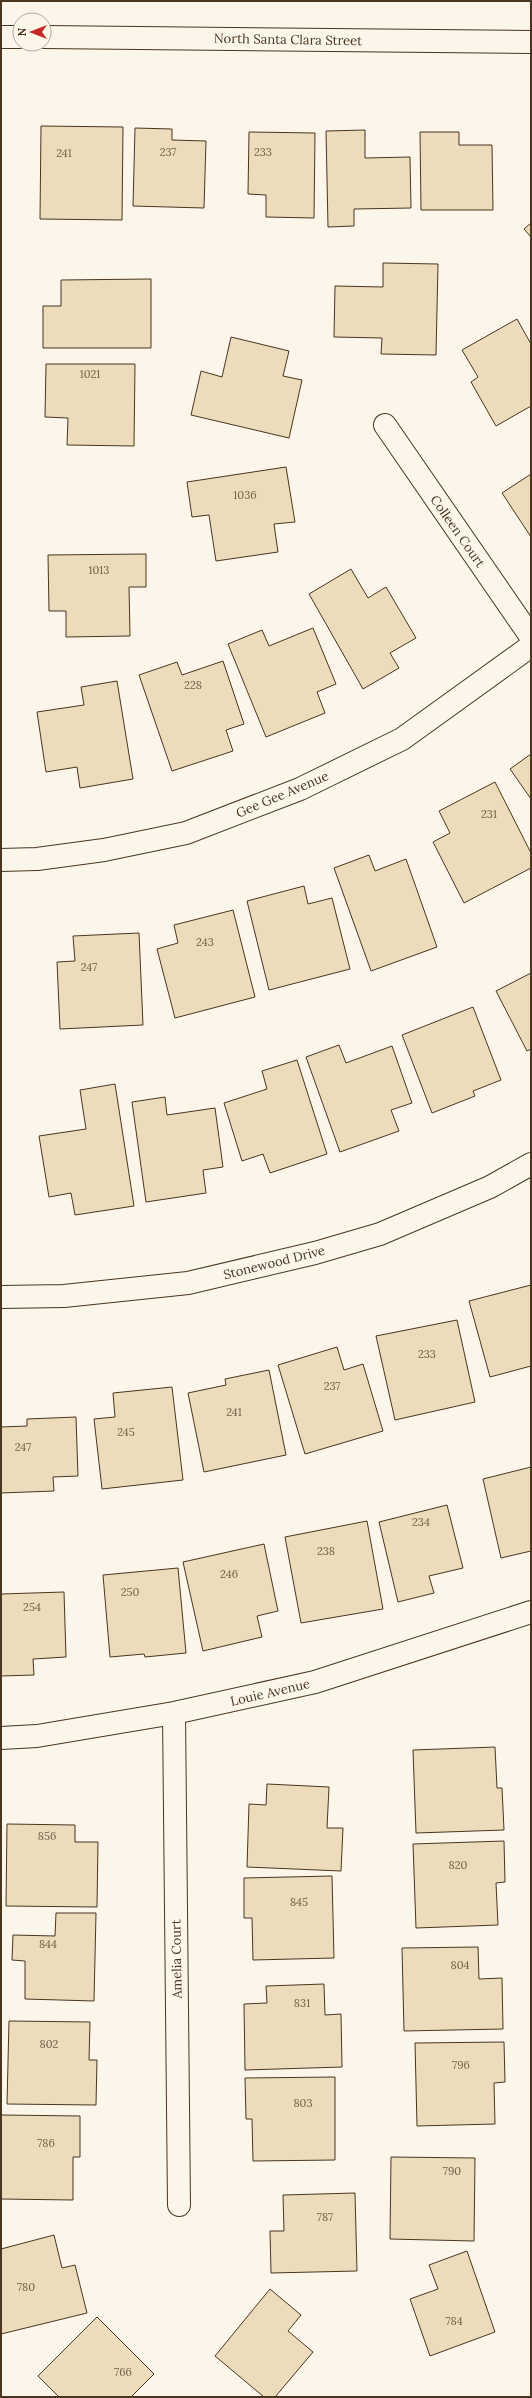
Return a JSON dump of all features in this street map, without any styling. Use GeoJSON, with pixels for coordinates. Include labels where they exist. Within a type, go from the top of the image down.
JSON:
{"type":"FeatureCollection","features":[{"type":"Feature","properties":{"kind":"street"},"geometry":{"type":"LineString","coordinates":[[1,37],[12,37]]}},
{"type":"Feature","properties":{"kind":"street","name":"North Santa Clara Street"},"geometry":{"type":"LineString","coordinates":[[52,37],[531,42]]}},
{"type":"Feature","properties":{"kind":"street","name":"Colleen Court"},"geometry":{"type":"LineString","coordinates":[[385,425],[531,637]]}},
{"type":"Feature","properties":{"kind":"street","name":"Gee Gee Avenue"},"geometry":{"type":"LineString","coordinates":[[1,860],[37,858],[104,850],[186,832],[300,789],[402,739],[531,646]]}},
{"type":"Feature","properties":{"kind":"street","name":"Stonewood Drive"},"geometry":{"type":"LineString","coordinates":[[1,1297],[64,1296],[188,1282],[315,1253],[380,1234],[490,1187],[531,1164]]}},
{"type":"Feature","properties":{"kind":"street","name":"Louie Avenue"},"geometry":{"type":"LineString","coordinates":[[1,1738],[37,1736],[174,1713],[315,1682],[531,1612]]}},
{"type":"Feature","properties":{"kind":"street","name":"Amelia Court"},"geometry":{"type":"LineString","coordinates":[[174,1713],[179,2205]]}},
{"type":"Feature","properties":{"kind":"building"},"geometry":{"type":"Polygon","coordinates":[[[41,126],[123,127],[122,220],[40,219],[41,126]]]}},
{"type":"Feature","properties":{"kind":"building"},"geometry":{"type":"Polygon","coordinates":[[[135,128],[172,129],[172,140],[206,141],[204,208],[133,206],[135,128]]]}},
{"type":"Feature","properties":{"kind":"building"},"geometry":{"type":"Polygon","coordinates":[[[365,130],[365,158],[410,157],[411,208],[354,209],[354,226],[328,227],[326,131],[365,130]]]}},
{"type":"Feature","properties":{"kind":"building"},"geometry":{"type":"Polygon","coordinates":[[[249,132],[315,133],[314,218],[266,217],[266,195],[248,194],[249,132]]]}},
{"type":"Feature","properties":{"kind":"building"},"geometry":{"type":"Polygon","coordinates":[[[420,132],[459,132],[459,145],[492,145],[493,210],[421,210],[420,132]]]}},
{"type":"Feature","properties":{"kind":"building"},"geometry":{"type":"Polygon","coordinates":[[[531,223],[531,237],[524,229],[531,223]]]}},
{"type":"Feature","properties":{"kind":"building"},"geometry":{"type":"Polygon","coordinates":[[[383,263],[438,264],[436,355],[381,354],[382,338],[334,337],[335,286],[383,287],[383,263]]]}},
{"type":"Feature","properties":{"kind":"building"},"geometry":{"type":"Polygon","coordinates":[[[151,279],[151,348],[43,348],[43,306],[61,306],[61,280],[151,279]]]}},
{"type":"Feature","properties":{"kind":"building"},"geometry":{"type":"Polygon","coordinates":[[[517,319],[531,344],[531,406],[496,426],[471,382],[478,377],[462,350],[517,319]]]}},
{"type":"Feature","properties":{"kind":"building"},"geometry":{"type":"Polygon","coordinates":[[[231,337],[289,351],[283,376],[302,380],[289,438],[191,415],[201,371],[222,377],[231,337]]]}},
{"type":"Feature","properties":{"kind":"building"},"geometry":{"type":"Polygon","coordinates":[[[46,364],[135,364],[134,446],[67,445],[68,418],[45,417],[46,364]]]}},
{"type":"Feature","properties":{"kind":"building"},"geometry":{"type":"Polygon","coordinates":[[[286,467],[295,522],[274,524],[278,552],[216,561],[209,515],[192,517],[187,482],[286,467]]]}},
{"type":"Feature","properties":{"kind":"building"},"geometry":{"type":"Polygon","coordinates":[[[531,474],[531,537],[502,493],[531,474]]]}},
{"type":"Feature","properties":{"kind":"building"},"geometry":{"type":"Polygon","coordinates":[[[146,554],[146,587],[129,587],[130,636],[66,637],[66,611],[49,611],[48,555],[146,554]]]}},
{"type":"Feature","properties":{"kind":"building"},"geometry":{"type":"Polygon","coordinates":[[[351,569],[368,598],[386,587],[416,638],[390,653],[399,668],[363,689],[309,594],[351,569]]]}},
{"type":"Feature","properties":{"kind":"building"},"geometry":{"type":"Polygon","coordinates":[[[313,628],[336,684],[317,692],[325,713],[266,737],[228,644],[262,630],[269,646],[313,628]]]}},
{"type":"Feature","properties":{"kind":"building"},"geometry":{"type":"Polygon","coordinates":[[[223,661],[244,724],[226,730],[233,751],[172,771],[139,675],[177,662],[182,675],[223,661]]]}},
{"type":"Feature","properties":{"kind":"building"},"geometry":{"type":"Polygon","coordinates":[[[117,681],[133,779],[80,788],[77,767],[46,772],[37,712],[84,705],[81,687],[117,681]]]}},
{"type":"Feature","properties":{"kind":"building"},"geometry":{"type":"Polygon","coordinates":[[[531,754],[531,799],[510,769],[531,754]]]}},
{"type":"Feature","properties":{"kind":"building"},"geometry":{"type":"Polygon","coordinates":[[[495,782],[531,853],[531,868],[464,903],[433,842],[450,833],[439,811],[495,782]]]}},
{"type":"Feature","properties":{"kind":"building"},"geometry":{"type":"Polygon","coordinates":[[[369,855],[375,871],[406,859],[437,947],[371,971],[334,868],[369,855]]]}},
{"type":"Feature","properties":{"kind":"building"},"geometry":{"type":"Polygon","coordinates":[[[304,886],[308,904],[332,898],[350,969],[269,990],[247,901],[304,886]]]}},
{"type":"Feature","properties":{"kind":"building"},"geometry":{"type":"Polygon","coordinates":[[[233,910],[255,997],[175,1018],[157,949],[178,943],[174,925],[233,910]]]}},
{"type":"Feature","properties":{"kind":"building"},"geometry":{"type":"Polygon","coordinates":[[[139,933],[143,1025],[60,1029],[57,962],[75,961],[73,936],[139,933]]]}},
{"type":"Feature","properties":{"kind":"building"},"geometry":{"type":"Polygon","coordinates":[[[531,973],[531,1049],[527,1051],[496,991],[531,973]]]}},
{"type":"Feature","properties":{"kind":"building"},"geometry":{"type":"Polygon","coordinates":[[[473,1007],[501,1080],[473,1091],[475,1096],[432,1113],[402,1035],[473,1007]]]}},
{"type":"Feature","properties":{"kind":"building"},"geometry":{"type":"Polygon","coordinates":[[[339,1045],[346,1063],[392,1046],[412,1103],[391,1110],[399,1131],[340,1152],[306,1057],[339,1045]]]}},
{"type":"Feature","properties":{"kind":"building"},"geometry":{"type":"Polygon","coordinates":[[[297,1060],[327,1154],[270,1173],[263,1154],[242,1161],[224,1103],[267,1089],[262,1071],[297,1060]]]}},
{"type":"Feature","properties":{"kind":"building"},"geometry":{"type":"Polygon","coordinates":[[[115,1084],[134,1206],[75,1215],[71,1193],[49,1197],[39,1136],[86,1129],[80,1090],[115,1084]]]}},
{"type":"Feature","properties":{"kind":"building"},"geometry":{"type":"Polygon","coordinates":[[[165,1097],[167,1115],[215,1108],[223,1167],[203,1170],[206,1193],[146,1202],[132,1102],[165,1097]]]}},
{"type":"Feature","properties":{"kind":"building"},"geometry":{"type":"Polygon","coordinates":[[[531,1285],[531,1366],[490,1377],[469,1301],[531,1285]]]}},
{"type":"Feature","properties":{"kind":"building"},"geometry":{"type":"Polygon","coordinates":[[[457,1320],[475,1402],[395,1420],[376,1336],[457,1320]]]}},
{"type":"Feature","properties":{"kind":"building"},"geometry":{"type":"Polygon","coordinates":[[[337,1347],[344,1370],[363,1364],[383,1431],[305,1454],[278,1365],[337,1347]]]}},
{"type":"Feature","properties":{"kind":"building"},"geometry":{"type":"Polygon","coordinates":[[[269,1370],[286,1455],[204,1472],[188,1393],[226,1385],[225,1379],[269,1370]]]}},
{"type":"Feature","properties":{"kind":"building"},"geometry":{"type":"Polygon","coordinates":[[[172,1387],[183,1480],[102,1489],[94,1419],[115,1417],[113,1393],[172,1387]]]}},
{"type":"Feature","properties":{"kind":"building"},"geometry":{"type":"Polygon","coordinates":[[[76,1417],[78,1476],[53,1477],[54,1491],[1,1493],[1,1427],[27,1426],[27,1419],[76,1417]]]}},
{"type":"Feature","properties":{"kind":"building"},"geometry":{"type":"Polygon","coordinates":[[[531,1467],[531,1551],[501,1558],[483,1479],[531,1467]]]}},
{"type":"Feature","properties":{"kind":"building"},"geometry":{"type":"Polygon","coordinates":[[[447,1505],[463,1568],[429,1576],[434,1593],[398,1602],[379,1522],[447,1505]]]}},
{"type":"Feature","properties":{"kind":"building"},"geometry":{"type":"Polygon","coordinates":[[[367,1521],[383,1609],[301,1623],[285,1537],[367,1521]]]}},
{"type":"Feature","properties":{"kind":"building"},"geometry":{"type":"Polygon","coordinates":[[[264,1544],[278,1611],[257,1616],[262,1637],[203,1651],[183,1562],[264,1544]]]}},
{"type":"Feature","properties":{"kind":"building"},"geometry":{"type":"Polygon","coordinates":[[[178,1568],[186,1653],[145,1657],[144,1654],[110,1657],[103,1575],[178,1568]]]}},
{"type":"Feature","properties":{"kind":"building"},"geometry":{"type":"Polygon","coordinates":[[[64,1592],[66,1657],[33,1659],[34,1675],[1,1676],[1,1594],[64,1592]]]}},
{"type":"Feature","properties":{"kind":"building"},"geometry":{"type":"Polygon","coordinates":[[[495,1747],[497,1788],[502,1788],[504,1830],[416,1833],[413,1750],[495,1747]]]}},
{"type":"Feature","properties":{"kind":"building"},"geometry":{"type":"Polygon","coordinates":[[[267,1784],[329,1787],[327,1828],[343,1828],[341,1871],[247,1867],[249,1804],[266,1805],[267,1784]]]}},
{"type":"Feature","properties":{"kind":"building"},"geometry":{"type":"Polygon","coordinates":[[[7,1824],[75,1825],[75,1842],[98,1842],[97,1907],[6,1906],[7,1824]]]}},
{"type":"Feature","properties":{"kind":"building"},"geometry":{"type":"Polygon","coordinates":[[[504,1841],[505,1882],[496,1883],[498,1925],[416,1928],[413,1844],[504,1841]]]}},
{"type":"Feature","properties":{"kind":"building"},"geometry":{"type":"Polygon","coordinates":[[[332,1876],[334,1958],[253,1960],[252,1918],[244,1918],[244,1878],[332,1876]]]}},
{"type":"Feature","properties":{"kind":"building"},"geometry":{"type":"Polygon","coordinates":[[[56,1913],[96,1913],[94,2001],[25,1999],[25,1961],[12,1960],[13,1935],[55,1936],[56,1913]]]}},
{"type":"Feature","properties":{"kind":"building"},"geometry":{"type":"Polygon","coordinates":[[[478,1947],[479,1979],[502,1978],[503,2029],[404,2031],[402,1948],[478,1947]]]}},
{"type":"Feature","properties":{"kind":"building"},"geometry":{"type":"Polygon","coordinates":[[[324,1984],[325,2015],[341,2014],[342,2067],[245,2070],[244,2004],[267,2003],[266,1986],[324,1984]]]}},
{"type":"Feature","properties":{"kind":"building"},"geometry":{"type":"Polygon","coordinates":[[[9,2021],[90,2022],[89,2060],[97,2060],[96,2105],[7,2104],[9,2021]]]}},
{"type":"Feature","properties":{"kind":"building"},"geometry":{"type":"Polygon","coordinates":[[[504,2042],[505,2082],[494,2083],[495,2124],[417,2126],[415,2043],[504,2042]]]}},
{"type":"Feature","properties":{"kind":"building"},"geometry":{"type":"Polygon","coordinates":[[[335,2077],[335,2160],[253,2161],[252,2119],[246,2119],[245,2078],[335,2077]]]}},
{"type":"Feature","properties":{"kind":"building"},"geometry":{"type":"Polygon","coordinates":[[[1,2115],[80,2116],[80,2157],[73,2157],[73,2200],[1,2199],[1,2115]]]}},
{"type":"Feature","properties":{"kind":"building"},"geometry":{"type":"Polygon","coordinates":[[[391,2157],[475,2158],[474,2241],[390,2239],[391,2157]]]}},
{"type":"Feature","properties":{"kind":"building"},"geometry":{"type":"Polygon","coordinates":[[[355,2193],[357,2271],[271,2273],[270,2231],[284,2231],[283,2195],[355,2193]]]}},
{"type":"Feature","properties":{"kind":"building"},"geometry":{"type":"Polygon","coordinates":[[[54,2235],[62,2268],[75,2265],[87,2313],[1,2334],[1,2249],[54,2235]]]}},
{"type":"Feature","properties":{"kind":"building"},"geometry":{"type":"Polygon","coordinates":[[[467,2251],[495,2332],[430,2356],[410,2299],[438,2289],[429,2265],[467,2251]]]}},
{"type":"Feature","properties":{"kind":"building"},"geometry":{"type":"Polygon","coordinates":[[[270,2289],[301,2315],[288,2331],[313,2352],[275,2397],[264,2397],[215,2356],[270,2289]]]}},
{"type":"Feature","properties":{"kind":"building"},"geometry":{"type":"Polygon","coordinates":[[[97,2317],[154,2374],[131,2397],[59,2397],[38,2376],[97,2317]]]}}]}
